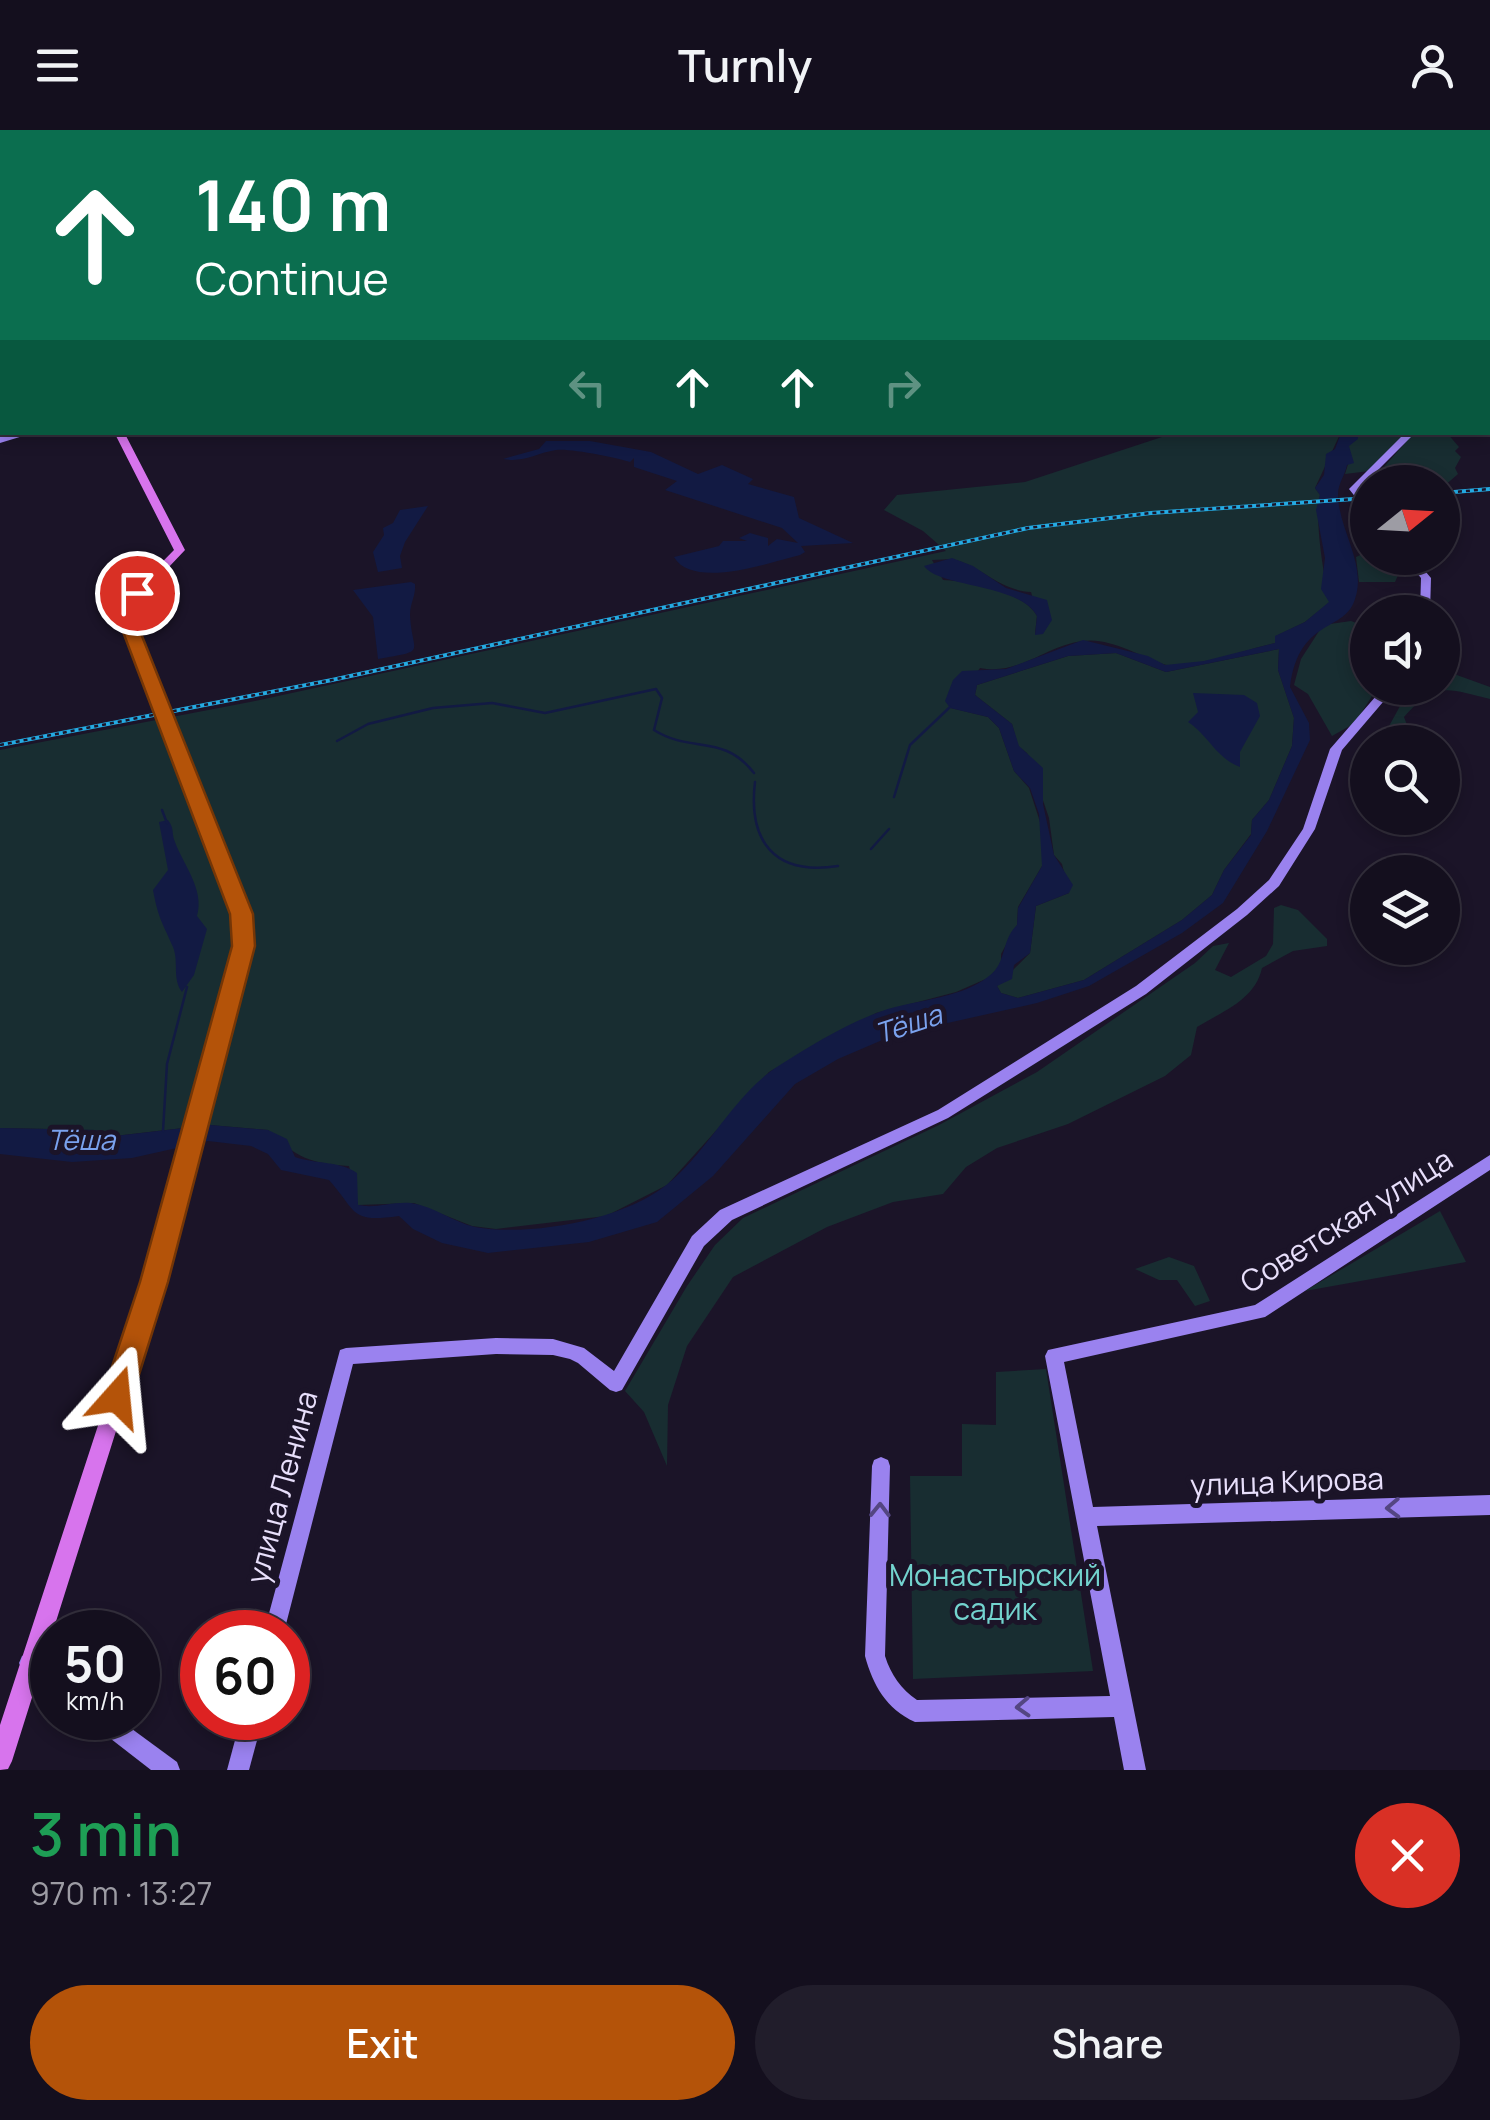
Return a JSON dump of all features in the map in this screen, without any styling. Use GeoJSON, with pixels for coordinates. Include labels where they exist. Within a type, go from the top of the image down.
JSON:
{"type":"FeatureCollection","features":[{"type":"Feature","properties":{"kind":"main road"},"geometry":{"type":"LineString","coordinates":[[0,1761],[138,1332],[244,946],[242,914],[126,616],[127,604],[178,554],[176,538],[121,435]]}},
{"type":"Feature","properties":{"kind":"street"},"geometry":{"type":"LineString","coordinates":[[1382,465],[1409,435]]}},
{"type":"Feature","properties":{"kind":"street","name":"улица Ленина"},"geometry":{"type":"LineString","coordinates":[[280,1610],[346,1356],[505,1347],[565,1349],[586,1358],[616,1384],[698,1241],[726,1216],[896,1139],[1140,990],[1274,883],[1309,829],[1336,750],[1374,705]]}},
{"type":"Feature","properties":{"kind":"street","name":"Советская улица"},"geometry":{"type":"LineString","coordinates":[[1085,1517],[1054,1356],[1259,1312],[1490,1162]]}},
{"type":"Feature","properties":{"kind":"street"},"geometry":{"type":"LineString","coordinates":[[881,1466],[875,1656],[880,1676],[904,1705],[915,1711],[1120,1706]]}},
{"type":"Feature","properties":{"kind":"street","name":"улица Кирова"},"geometry":{"type":"LineString","coordinates":[[1085,1517],[1490,1505]]}},
{"type":"Feature","properties":{"kind":"street"},"geometry":{"type":"LineString","coordinates":[[1085,1517],[1120,1706],[1136,1770]]}},
{"type":"Feature","properties":{"kind":"street"},"geometry":{"type":"LineString","coordinates":[[129,1740],[169,1770]]}},
{"type":"Feature","properties":{"kind":"street"},"geometry":{"type":"LineString","coordinates":[[238,1770],[246,1740]]}},
{"type":"Feature","properties":{"kind":"green space"},"geometry":{"type":"Polygon","coordinates":[[[1160,435],[1340,435],[1315,488],[1320,495],[1319,533],[1330,602],[1305,622],[1276,636],[1276,643],[1202,662],[1173,666],[1114,644],[1083,641],[1008,668],[980,668],[951,708],[988,717],[999,728],[1014,771],[1029,788],[1042,828],[1042,866],[1018,907],[1017,925],[1001,954],[1001,965],[988,978],[956,992],[876,1013],[769,1072],[667,1185],[606,1216],[496,1229],[472,1226],[414,1203],[358,1205],[349,1166],[304,1157],[268,1130],[209,1125],[115,1136],[94,1130],[0,1128],[0,750],[250,702],[946,551],[923,531],[884,510],[897,495],[1025,482],[1162,437],[1160,435]],[[932,560],[943,580],[981,585],[1020,600],[1037,616],[1035,634],[1043,633],[1031,592],[1009,587],[963,562],[932,560]]]}},
{"type":"Feature","properties":{"kind":"green space"},"geometry":{"type":"Polygon","coordinates":[[[1356,435],[1412,435],[1383,465],[1350,465],[1350,473],[1345,474],[1351,455],[1348,446],[1356,435]]]}},
{"type":"Feature","properties":{"kind":"green space"},"geometry":{"type":"Polygon","coordinates":[[[1412,435],[1449,435],[1459,447],[1455,451],[1461,457],[1457,465],[1386,465],[1412,435]]]}},
{"type":"Feature","properties":{"kind":"green space"},"geometry":{"type":"Polygon","coordinates":[[[1358,575],[1398,575],[1395,582],[1359,582],[1358,575]]]}},
{"type":"Feature","properties":{"kind":"green space"},"geometry":{"type":"Polygon","coordinates":[[[1350,621],[1350,705],[1366,705],[1355,723],[1332,736],[1308,694],[1294,685],[1301,659],[1323,625],[1350,621]]]}},
{"type":"Feature","properties":{"kind":"green space"},"geometry":{"type":"Polygon","coordinates":[[[1279,649],[1278,670],[1294,718],[1292,746],[1269,800],[1252,820],[1251,834],[1224,870],[1212,895],[1182,920],[1084,980],[1018,998],[1001,993],[997,986],[1030,953],[1036,906],[1069,893],[1062,864],[1054,855],[1049,818],[1027,753],[1018,746],[1012,724],[975,695],[977,685],[1068,656],[1116,653],[1166,672],[1279,649]]]}},
{"type":"Feature","properties":{"kind":"green space"},"geometry":{"type":"Polygon","coordinates":[[[1460,676],[1490,687],[1490,699],[1460,692],[1460,676]]]}},
{"type":"Feature","properties":{"kind":"green space"},"geometry":{"type":"Polygon","coordinates":[[[1401,705],[1415,705],[1404,717],[1407,725],[1390,725],[1401,705]]]}},
{"type":"Feature","properties":{"kind":"green space"},"geometry":{"type":"Polygon","coordinates":[[[1281,905],[1298,910],[1327,939],[1327,946],[1293,951],[1262,968],[1245,997],[1197,1027],[1191,1055],[1165,1076],[1068,1124],[997,1148],[966,1167],[943,1194],[893,1202],[827,1227],[733,1277],[687,1346],[668,1405],[667,1466],[644,1412],[625,1391],[687,1286],[715,1245],[743,1218],[939,1125],[1037,1072],[1195,963],[1213,946],[1229,943],[1215,970],[1231,977],[1266,956],[1273,944],[1274,908],[1281,905]]]}},
{"type":"Feature","properties":{"kind":"green space"},"geometry":{"type":"Polygon","coordinates":[[[1440,1211],[1466,1262],[1305,1291],[1440,1211]]]}},
{"type":"Feature","properties":{"kind":"green space"},"geometry":{"type":"Polygon","coordinates":[[[1169,1257],[1194,1266],[1210,1301],[1195,1306],[1177,1280],[1159,1280],[1135,1269],[1169,1257]]]}},
{"type":"Feature","properties":{"kind":"green space","name":"Монастырский садик"},"geometry":{"type":"Polygon","coordinates":[[[1046,1369],[1093,1671],[913,1679],[910,1476],[962,1476],[962,1424],[996,1425],[996,1372],[1046,1369]]]}},
{"type":"Feature","properties":{"kind":"water"},"geometry":{"type":"Polygon","coordinates":[[[1340,435],[1358,435],[1349,446],[1354,463],[1347,465],[1338,494],[1350,545],[1350,575],[1357,575],[1356,595],[1350,595],[1350,610],[1312,637],[1295,665],[1290,687],[1309,723],[1310,740],[1267,831],[1223,903],[1182,933],[1089,986],[1037,1003],[894,1035],[838,1059],[795,1084],[713,1176],[657,1222],[589,1242],[488,1253],[442,1243],[413,1229],[399,1216],[371,1218],[356,1213],[329,1180],[281,1170],[268,1154],[251,1146],[208,1141],[132,1158],[72,1162],[0,1154],[0,1128],[95,1130],[115,1136],[210,1125],[268,1130],[287,1139],[295,1157],[351,1169],[357,1173],[358,1205],[411,1203],[475,1227],[521,1230],[574,1223],[647,1198],[681,1172],[748,1092],[780,1065],[874,1014],[977,984],[999,965],[1008,937],[1017,925],[1018,908],[1042,866],[1039,814],[1030,788],[1014,771],[999,728],[988,717],[950,708],[945,701],[953,680],[962,671],[1006,669],[1083,640],[1148,656],[1165,665],[1204,661],[1275,643],[1275,636],[1305,622],[1329,602],[1321,589],[1325,558],[1316,510],[1320,495],[1315,488],[1324,475],[1326,454],[1335,449],[1340,435]],[[1279,649],[1166,672],[1116,653],[1068,656],[977,685],[975,695],[1012,724],[1019,746],[1043,768],[1043,804],[1054,855],[1073,885],[1069,893],[1036,906],[1030,953],[1014,965],[1012,979],[997,986],[1001,993],[1018,998],[1084,980],[1182,920],[1212,895],[1224,870],[1251,835],[1252,820],[1269,800],[1292,746],[1294,718],[1278,670],[1279,649]]]}},
{"type":"Feature","properties":{"kind":"water"},"geometry":{"type":"Polygon","coordinates":[[[546,441],[590,441],[651,452],[698,474],[722,465],[753,479],[748,484],[794,497],[799,518],[853,543],[801,546],[805,552],[800,555],[771,563],[733,571],[698,572],[684,567],[674,557],[719,546],[723,541],[747,541],[739,538],[750,533],[768,538],[768,546],[777,539],[798,543],[782,528],[665,490],[677,481],[634,467],[634,458],[630,462],[563,450],[517,460],[503,459],[539,449],[546,441]]]}},
{"type":"Feature","properties":{"kind":"water"},"geometry":{"type":"Polygon","coordinates":[[[428,506],[405,542],[400,556],[402,568],[378,572],[373,552],[384,535],[383,528],[393,523],[400,510],[428,506]]]}},
{"type":"Feature","properties":{"kind":"water"},"geometry":{"type":"Polygon","coordinates":[[[952,558],[973,566],[1006,588],[1047,600],[1052,620],[1043,634],[1035,635],[1037,616],[1014,597],[945,578],[924,566],[952,558]]]}},
{"type":"Feature","properties":{"kind":"water"},"geometry":{"type":"Polygon","coordinates":[[[415,584],[410,615],[414,649],[378,659],[373,617],[353,590],[415,584]]]}},
{"type":"Feature","properties":{"kind":"water"},"geometry":{"type":"Polygon","coordinates":[[[1193,693],[1244,695],[1257,703],[1260,716],[1240,752],[1240,767],[1224,758],[1188,722],[1198,712],[1193,693]]]}},
{"type":"Feature","properties":{"kind":"water"},"geometry":{"type":"Polygon","coordinates":[[[168,820],[196,887],[197,916],[207,929],[194,975],[182,992],[177,982],[175,953],[153,890],[168,870],[159,822],[168,820]]]}},
{"type":"Feature","properties":{"kind":"waterway"},"geometry":{"type":"LineString","coordinates":[[337,741],[368,724],[433,708],[492,703],[545,713],[656,689],[662,698],[654,730],[731,753],[754,773]]}},
{"type":"Feature","properties":{"kind":"waterway"},"geometry":{"type":"LineString","coordinates":[[894,797],[910,745],[950,707]]}},
{"type":"Feature","properties":{"kind":"waterway"},"geometry":{"type":"LineString","coordinates":[[755,782],[756,821],[770,850],[797,865],[838,866]]}},
{"type":"Feature","properties":{"kind":"waterway","name":"Тёша"},"geometry":{"type":"LineString","coordinates":[[162,810],[167,823]]}},
{"type":"Feature","properties":{"kind":"waterway"},"geometry":{"type":"LineString","coordinates":[[871,849],[889,829]]}},
{"type":"Feature","properties":{"kind":"waterway","name":"Тёша"},"geometry":{"type":"LineString","coordinates":[[163,1131],[167,1064],[187,987]]}},
{"type":"Feature","properties":{"kind":"railway"},"geometry":{"type":"LineString","coordinates":[[1460,492],[1490,489]]}},
{"type":"Feature","properties":{"kind":"railway"},"geometry":{"type":"LineString","coordinates":[[0,745],[332,680],[1028,528],[1151,513],[1350,499]]}},
{"type":"Feature","properties":{"kind":"route"},"geometry":{"type":"LineString","coordinates":[[117,1397],[154,1282],[244,946],[242,914],[126,616],[127,604],[137,593]]}}]}
